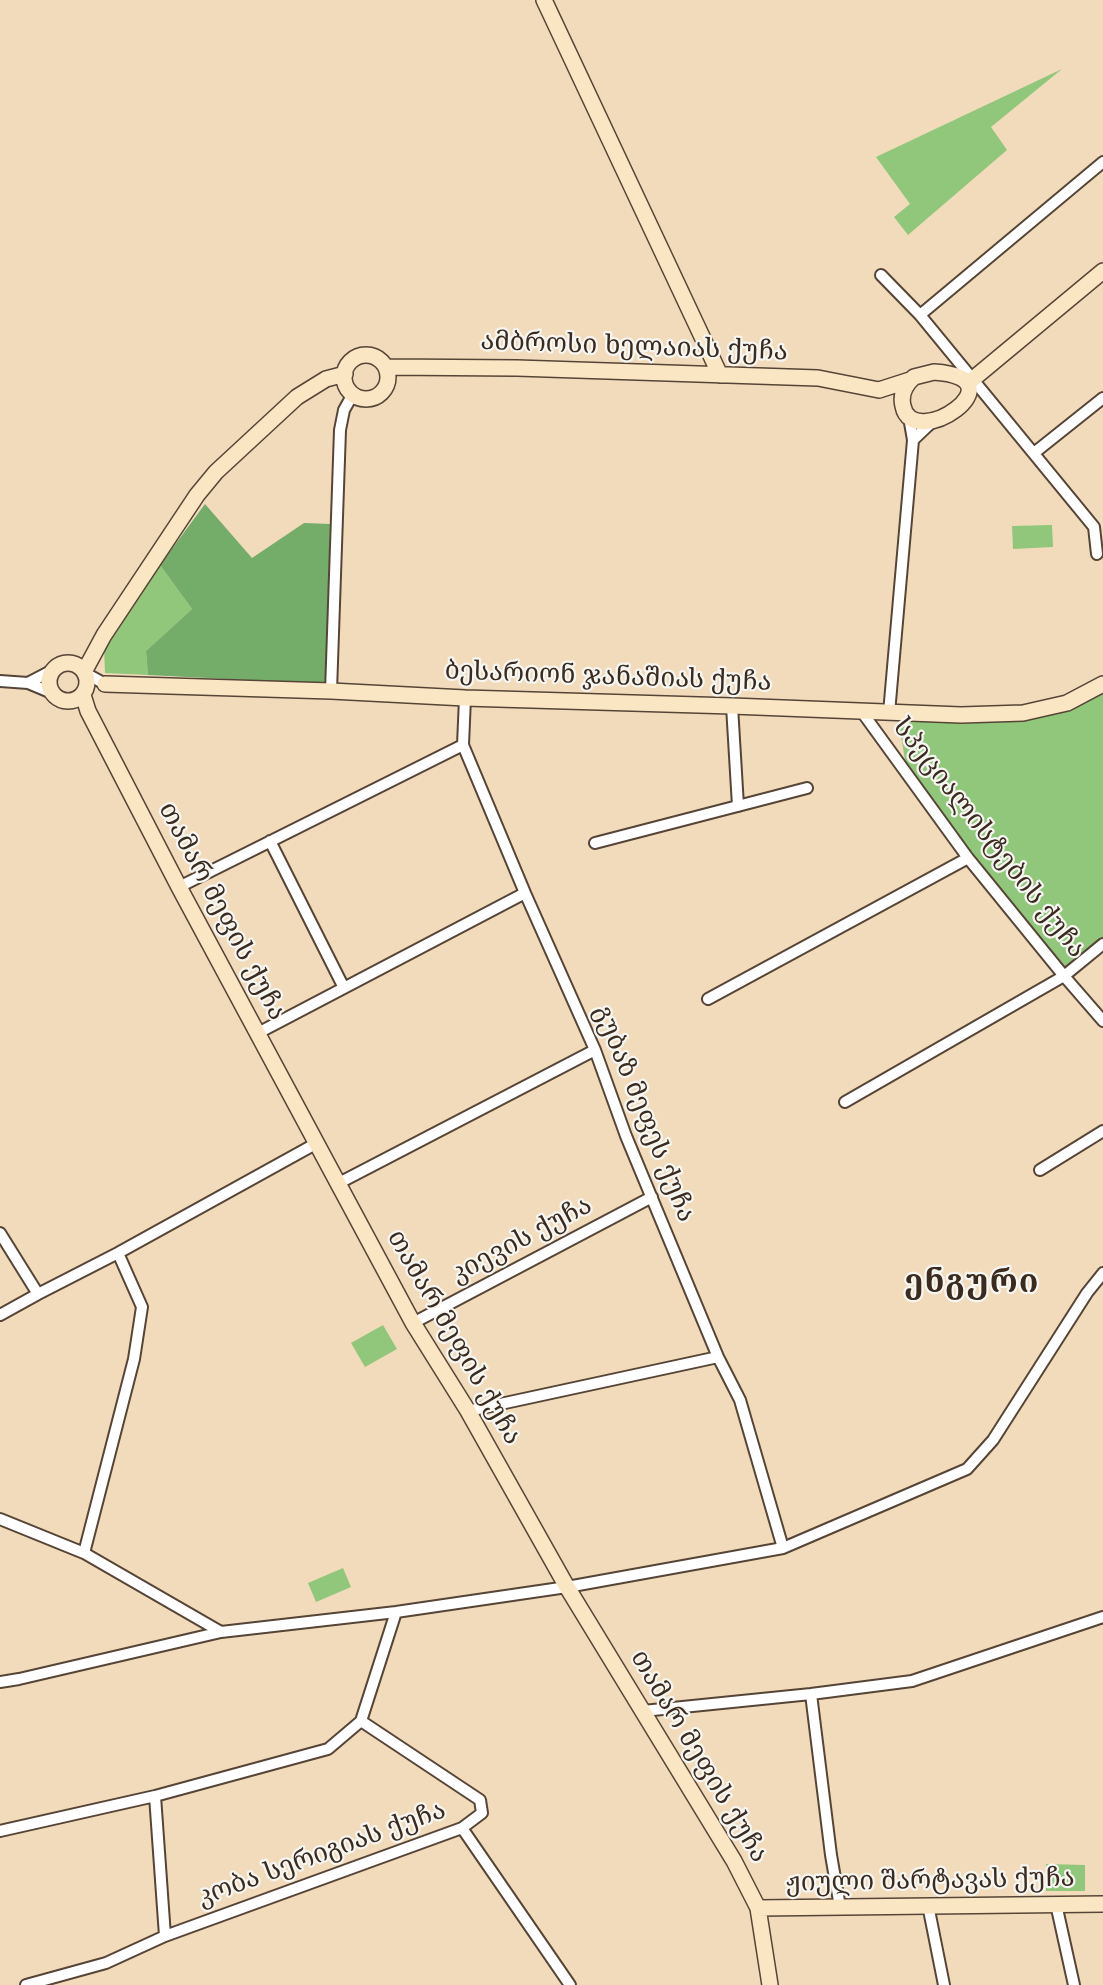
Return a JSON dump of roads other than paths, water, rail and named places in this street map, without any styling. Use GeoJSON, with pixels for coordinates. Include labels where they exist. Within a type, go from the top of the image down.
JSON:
{"type":"FeatureCollection","features":[{"type":"Feature","properties":{"kind":"street"},"geometry":{"type":"LineString","coordinates":[[544,0],[720,375]]}},
{"type":"Feature","properties":{"kind":"street"},"geometry":{"type":"LineString","coordinates":[[920,315],[1103,162]]}},
{"type":"Feature","properties":{"kind":"street"},"geometry":{"type":"LineString","coordinates":[[966,398],[973,379],[1103,271]]}},
{"type":"Feature","properties":{"kind":"street"},"geometry":{"type":"LineString","coordinates":[[881,275],[920,315],[1094,527],[1097,554]]}},
{"type":"Feature","properties":{"kind":"street"},"geometry":{"type":"LineString","coordinates":[[360,356],[375,357],[386,367],[388,381],[381,394],[367,399],[353,394],[345,382],[348,364],[360,356]]}},
{"type":"Feature","properties":{"kind":"street","name":"ამბროსი ხელაიას ქუჩა"},"geometry":{"type":"LineString","coordinates":[[386,367],[453,366],[818,378],[879,390]]}},
{"type":"Feature","properties":{"kind":"street"},"geometry":{"type":"LineString","coordinates":[[879,390],[910,380],[919,374],[934,372],[973,379]]}},
{"type":"Feature","properties":{"kind":"street"},"geometry":{"type":"LineString","coordinates":[[84,693],[87,682],[85,673],[104,635],[197,495],[216,471],[297,397],[326,379],[345,374]]}},
{"type":"Feature","properties":{"kind":"street"},"geometry":{"type":"LineString","coordinates":[[913,441],[932,422],[948,415],[966,398],[969,392],[967,382],[955,374]]}},
{"type":"Feature","properties":{"kind":"street"},"geometry":{"type":"LineString","coordinates":[[889,713],[913,441],[902,400],[903,392],[910,380]]}},
{"type":"Feature","properties":{"kind":"street"},"geometry":{"type":"LineString","coordinates":[[879,390],[908,416],[924,422],[932,422]]}},
{"type":"Feature","properties":{"kind":"street"},"geometry":{"type":"LineString","coordinates":[[331,691],[340,430],[344,410],[353,394]]}},
{"type":"Feature","properties":{"kind":"street"},"geometry":{"type":"LineString","coordinates":[[1034,453],[1103,398]]}},
{"type":"Feature","properties":{"kind":"street"},"geometry":{"type":"LineString","coordinates":[[28,683],[57,666],[68,663],[104,635]]}},
{"type":"Feature","properties":{"kind":"street"},"geometry":{"type":"LineString","coordinates":[[68,663],[77,665],[85,673],[105,684]]}},
{"type":"Feature","properties":{"kind":"street"},"geometry":{"type":"LineString","coordinates":[[53,670],[49,681],[58,697]]}},
{"type":"Feature","properties":{"kind":"street"},"geometry":{"type":"LineString","coordinates":[[0,681],[28,683],[88,711]]}},
{"type":"Feature","properties":{"kind":"street"},"geometry":{"type":"LineString","coordinates":[[58,697],[75,700],[84,693],[105,684]]}},
{"type":"Feature","properties":{"kind":"street","name":"ბესარიონ ჯანაშიას ქუჩა"},"geometry":{"type":"LineString","coordinates":[[105,684],[961,715],[1023,713],[1067,703],[1103,684]]}},
{"type":"Feature","properties":{"kind":"street","name":"თამარ მეფის ქუჩა"},"geometry":{"type":"LineString","coordinates":[[84,693],[88,711],[179,887],[413,1323],[468,1411],[567,1587],[718,1832],[758,1908],[770,1985]]}},
{"type":"Feature","properties":{"kind":"street","name":"გუბაზ მეფეს ქუჩა"},"geometry":{"type":"LineString","coordinates":[[465,698],[463,745],[525,894],[595,1050],[626,1136],[718,1357],[741,1400],[783,1548]]}},
{"type":"Feature","properties":{"kind":"street"},"geometry":{"type":"LineString","coordinates":[[732,706],[738,806]]}},
{"type":"Feature","properties":{"kind":"street","name":"სპეციალისტების ქუჩა"},"geometry":{"type":"LineString","coordinates":[[862,712],[968,858],[1103,1021]]}},
{"type":"Feature","properties":{"kind":"street"},"geometry":{"type":"LineString","coordinates":[[179,887],[463,745]]}},
{"type":"Feature","properties":{"kind":"street"},"geometry":{"type":"LineString","coordinates":[[595,843],[807,788]]}},
{"type":"Feature","properties":{"kind":"street"},"geometry":{"type":"LineString","coordinates":[[270,841],[344,988]]}},
{"type":"Feature","properties":{"kind":"street"},"geometry":{"type":"LineString","coordinates":[[708,999],[968,858]]}},
{"type":"Feature","properties":{"kind":"street"},"geometry":{"type":"LineString","coordinates":[[258,1033],[525,894]]}},
{"type":"Feature","properties":{"kind":"street"},"geometry":{"type":"LineString","coordinates":[[845,1102],[1064,976],[1103,944]]}},
{"type":"Feature","properties":{"kind":"street"},"geometry":{"type":"LineString","coordinates":[[339,1183],[595,1050]]}},
{"type":"Feature","properties":{"kind":"street"},"geometry":{"type":"LineString","coordinates":[[1040,1170],[1103,1131]]}},
{"type":"Feature","properties":{"kind":"street"},"geometry":{"type":"LineString","coordinates":[[0,1315],[317,1143]]}},
{"type":"Feature","properties":{"kind":"street","name":"კიევის ქუჩა"},"geometry":{"type":"LineString","coordinates":[[413,1323],[652,1197]]}},
{"type":"Feature","properties":{"kind":"street"},"geometry":{"type":"LineString","coordinates":[[0,1233],[38,1294]]}},
{"type":"Feature","properties":{"kind":"street"},"geometry":{"type":"LineString","coordinates":[[84,1553],[127,1387],[142,1307],[118,1252]]}},
{"type":"Feature","properties":{"kind":"street"},"geometry":{"type":"LineString","coordinates":[[0,1682],[221,1632],[396,1612],[567,1587],[783,1548],[967,1469],[993,1440],[1087,1293],[1103,1273]]}},
{"type":"Feature","properties":{"kind":"street"},"geometry":{"type":"LineString","coordinates":[[468,1411],[718,1357]]}},
{"type":"Feature","properties":{"kind":"street"},"geometry":{"type":"LineString","coordinates":[[0,1519],[84,1553],[221,1632]]}},
{"type":"Feature","properties":{"kind":"street"},"geometry":{"type":"LineString","coordinates":[[0,1831],[155,1796],[328,1749],[361,1721],[396,1612]]}},
{"type":"Feature","properties":{"kind":"street"},"geometry":{"type":"LineString","coordinates":[[643,1711],[912,1681],[1103,1617]]}},
{"type":"Feature","properties":{"kind":"street"},"geometry":{"type":"LineString","coordinates":[[811,1694],[831,1856],[840,1907]]}},
{"type":"Feature","properties":{"kind":"street","name":"კობა სერიგიას ქუჩა"},"geometry":{"type":"LineString","coordinates":[[34,1984],[106,1963],[165,1936],[462,1828],[482,1813],[480,1800],[361,1721]]}},
{"type":"Feature","properties":{"kind":"street"},"geometry":{"type":"LineString","coordinates":[[155,1796],[165,1936]]}},
{"type":"Feature","properties":{"kind":"street"},"geometry":{"type":"LineString","coordinates":[[462,1828],[570,1985]]}},
{"type":"Feature","properties":{"kind":"street"},"geometry":{"type":"LineString","coordinates":[[1056,1904],[1074,1985]]}},
{"type":"Feature","properties":{"kind":"street","name":"ჟიული შარტავას ქუჩა"},"geometry":{"type":"LineString","coordinates":[[758,1908],[1103,1904]]}},
{"type":"Feature","properties":{"kind":"street"},"geometry":{"type":"LineString","coordinates":[[928,1905],[944,1985]]}},
{"type":"Feature","properties":{"kind":"district","name":"ენგური"},"geometry":{"type":"Point","coordinates":[972,1285]}}]}
